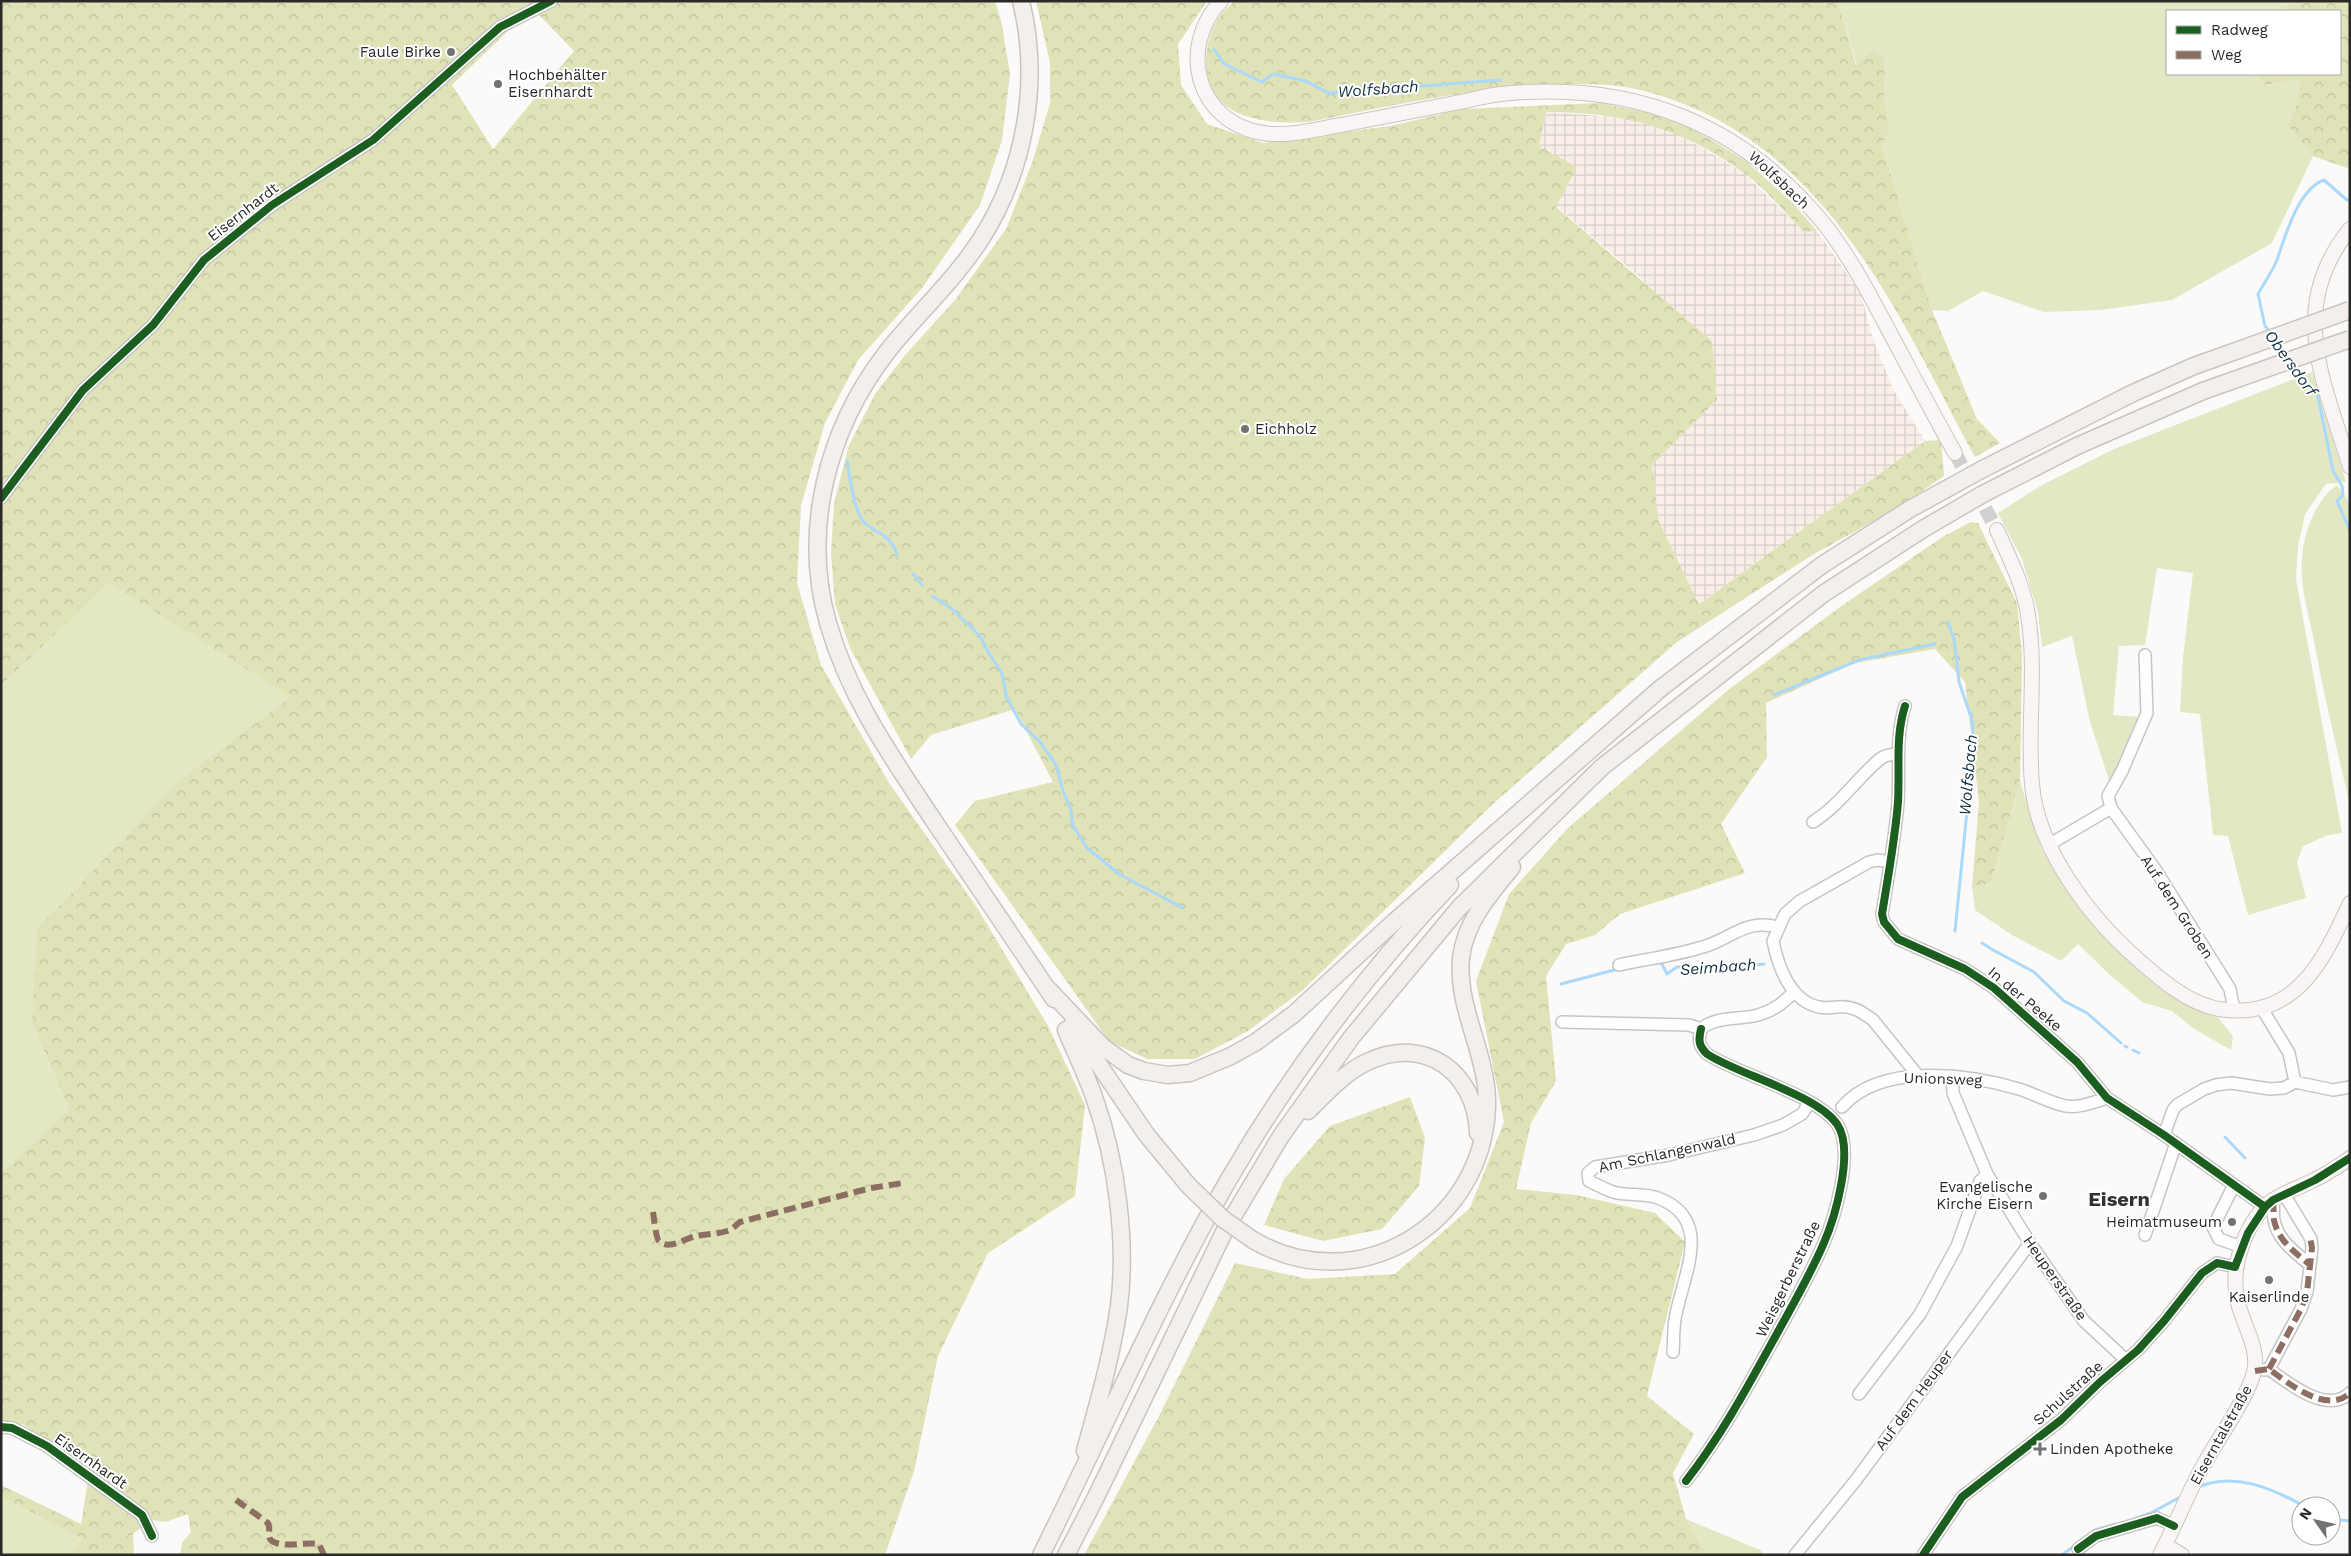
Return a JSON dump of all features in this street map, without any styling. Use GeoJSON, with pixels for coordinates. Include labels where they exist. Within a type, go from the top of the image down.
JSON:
{"type":"FeatureCollection","features":[{"type":"Feature","properties":{"kind":"highway"},"geometry":{"type":"LineString","coordinates":[[1021,1],[1028,36],[1030,87],[1022,140],[1006,191],[981,239],[965,261],[889,350],[856,397],[833,450],[825,478],[818,535],[821,592],[827,621],[839,657],[861,706],[892,760],[1146,1134],[1188,1185],[1223,1219],[1253,1240],[1276,1251],[1310,1260],[1348,1260],[1386,1251],[1422,1232],[1438,1219],[1463,1188],[1486,1128],[1487,1104],[1481,1061],[1464,1000],[1461,958],[1465,939],[1484,902],[1570,797]]}},
{"type":"Feature","properties":{"kind":"highway"},"geometry":{"type":"LineString","coordinates":[[1048,990],[1103,1047],[1128,1065],[1144,1071],[1168,1075],[1190,1073],[1203,1069],[1243,1050],[1294,1014],[1394,922],[1661,688],[1822,565],[1910,509],[2132,392],[2194,366],[2350,310]]}},
{"type":"Feature","properties":{"kind":"highway"},"geometry":{"type":"LineString","coordinates":[[1066,1555],[1112,1465],[1221,1238],[1281,1136],[1351,1038],[1411,964],[1459,908],[1570,797],[1602,767],[1823,594],[1923,529],[1983,494],[2078,446],[2203,391],[2350,339]]}},
{"type":"Feature","properties":{"kind":"highway"},"geometry":{"type":"LineString","coordinates":[[1041,1555],[1076,1487],[1165,1298],[1220,1194],[1261,1127],[1332,1024],[1380,964],[1441,894],[1515,816]]}},
{"type":"Feature","properties":{"kind":"highway"},"geometry":{"type":"LineString","coordinates":[[1048,990],[1096,1102],[1114,1170],[1121,1247],[1119,1306],[1107,1366],[1076,1487]]}},
{"type":"Feature","properties":{"kind":"highway"},"geometry":{"type":"LineString","coordinates":[[1281,1136],[1356,1068],[1383,1056],[1409,1053],[1426,1056],[1443,1064],[1459,1076],[1467,1087],[1478,1121],[1479,1150]]}},
{"type":"Feature","properties":{"kind":"main road","name":"Wolfsbach"},"geometry":{"type":"LineString","coordinates":[[1221,1],[1211,12],[1202,30],[1196,56],[1198,72],[1211,102],[1222,114],[1249,130],[1265,133],[1305,132],[1500,94],[1563,91],[1626,98],[1664,108],[1700,122],[1726,136],[1770,168],[1826,226],[1860,279],[1955,453]]}},
{"type":"Feature","properties":{"kind":"main road"},"geometry":{"type":"LineString","coordinates":[[2350,229],[2338,244],[2321,277],[2315,298],[2314,322],[2318,358],[2350,466]]}},
{"type":"Feature","properties":{"kind":"main road"},"geometry":{"type":"LineString","coordinates":[[1997,530],[2014,568],[2028,612],[2032,647],[2032,784],[2039,818],[2066,876],[2098,921],[2122,946],[2161,978],[2195,1001],[2211,1007],[2234,1010],[2261,1007],[2283,998],[2307,980],[2329,948],[2350,903]]}},
{"type":"Feature","properties":{"kind":"main road"},"geometry":{"type":"LineString","coordinates":[[2274,1200],[2314,1180],[2350,1158]]}},
{"type":"Feature","properties":{"kind":"main road","name":"Eiserntalstraße"},"geometry":{"type":"LineString","coordinates":[[2162,1550],[2193,1485],[2245,1393],[2255,1371],[2254,1353],[2237,1302],[2235,1267],[2242,1247],[2256,1219],[2274,1200]]}},
{"type":"Feature","properties":{"kind":"main road"},"geometry":{"type":"LineString","coordinates":[[2162,1550],[2182,1555]]}},
{"type":"Feature","properties":{"kind":"street","name":"Eisernhardt"},"geometry":{"type":"LineString","coordinates":[[1,498],[83,390],[153,324],[204,260],[272,205],[373,140],[500,27],[551,1]]}},
{"type":"Feature","properties":{"kind":"street"},"geometry":{"type":"LineString","coordinates":[[2050,844],[2111,808],[2108,796],[2122,771],[2147,713],[2145,655]]}},
{"type":"Feature","properties":{"kind":"street","name":"In der Peeke"},"geometry":{"type":"LineString","coordinates":[[1905,706],[1898,734],[1898,804],[1882,914],[1884,922],[1892,933],[1907,945],[1965,969],[1994,988],[2080,1066],[2107,1098],[2176,1143],[2234,1185],[2274,1200]]}},
{"type":"Feature","properties":{"kind":"street"},"geometry":{"type":"LineString","coordinates":[[1813,822],[1847,795],[1880,759],[1888,754],[1898,754]]}},
{"type":"Feature","properties":{"kind":"street","name":"Auf dem Groben"},"geometry":{"type":"LineString","coordinates":[[2111,808],[2155,869],[2230,989],[2234,1010]]}},
{"type":"Feature","properties":{"kind":"street"},"geometry":{"type":"LineString","coordinates":[[1890,862],[1878,860],[1869,862],[1800,902],[1785,914],[1773,941],[1776,958],[1782,973],[1794,992],[1817,1007],[1853,1008],[1863,1012],[1873,1020],[1919,1077]]}},
{"type":"Feature","properties":{"kind":"street"},"geometry":{"type":"LineString","coordinates":[[1619,964],[1705,946],[1750,926],[1766,924],[1778,927]]}},
{"type":"Feature","properties":{"kind":"street"},"geometry":{"type":"LineString","coordinates":[[1562,1022],[1688,1025],[1701,1029],[1710,1023],[1757,1016],[1773,1010],[1794,992]]}},
{"type":"Feature","properties":{"kind":"street"},"geometry":{"type":"LineString","coordinates":[[2261,1007],[2289,1053],[2295,1082]]}},
{"type":"Feature","properties":{"kind":"street","name":"Weisgerberstraße"},"geometry":{"type":"LineString","coordinates":[[1686,1481],[1736,1409],[1802,1288],[1824,1244],[1842,1180],[1842,1137],[1837,1124],[1828,1114],[1707,1054],[1700,1047],[1701,1029]]}},
{"type":"Feature","properties":{"kind":"street","name":"Unionsweg"},"geometry":{"type":"LineString","coordinates":[[1842,1107],[1847,1101],[1872,1086],[1895,1077],[1982,1079],[2068,1106],[2082,1105],[2107,1098]]}},
{"type":"Feature","properties":{"kind":"street","name":"Heuperstraße"},"geometry":{"type":"LineString","coordinates":[[1952,1077],[1953,1093],[1987,1174],[2030,1243],[2084,1321],[2126,1360]]}},
{"type":"Feature","properties":{"kind":"street"},"geometry":{"type":"LineString","coordinates":[[2164,1135],[2173,1110],[2177,1105],[2216,1085],[2239,1083],[2270,1090],[2284,1088],[2295,1082],[2318,1089],[2333,1090],[2350,1087]]}},
{"type":"Feature","properties":{"kind":"street","name":"Am Schlangenwald"},"geometry":{"type":"LineString","coordinates":[[1674,1352],[1675,1316],[1692,1249],[1691,1230],[1687,1222],[1671,1204],[1656,1197],[1614,1192],[1589,1181],[1588,1173],[1596,1166],[1669,1154],[1754,1134],[1783,1125],[1802,1114],[1809,1103]]}},
{"type":"Feature","properties":{"kind":"street"},"geometry":{"type":"LineString","coordinates":[[2145,1236],[2176,1143]]}},
{"type":"Feature","properties":{"kind":"street"},"geometry":{"type":"LineString","coordinates":[[1859,1394],[1920,1314],[1957,1246],[1980,1181],[1987,1174]]}},
{"type":"Feature","properties":{"kind":"street"},"geometry":{"type":"LineString","coordinates":[[2234,1185],[2213,1227],[2219,1239],[2242,1247]]}},
{"type":"Feature","properties":{"kind":"street"},"geometry":{"type":"LineString","coordinates":[[2274,1200],[2273,1218],[2278,1232],[2288,1246],[2310,1265]]}},
{"type":"Feature","properties":{"kind":"street"},"geometry":{"type":"LineString","coordinates":[[2269,1369],[2301,1309],[2307,1292],[2311,1239],[2274,1200]]}},
{"type":"Feature","properties":{"kind":"street","name":"Auf dem Heuper"},"geometry":{"type":"LineString","coordinates":[[1795,1555],[1856,1480],[2030,1243]]}},
{"type":"Feature","properties":{"kind":"street","name":"Schulstraße"},"geometry":{"type":"LineString","coordinates":[[1923,1555],[1962,1497],[2061,1420],[2149,1339],[2202,1273],[2217,1263],[2235,1267]]}},
{"type":"Feature","properties":{"kind":"street"},"geometry":{"type":"LineString","coordinates":[[2255,1371],[2269,1369],[2281,1378],[2323,1400],[2339,1399],[2350,1393]]}},
{"type":"Feature","properties":{"kind":"street","name":"Eisernhardt"},"geometry":{"type":"LineString","coordinates":[[1,1427],[12,1428],[47,1446],[126,1503],[142,1515],[152,1536]]}},
{"type":"Feature","properties":{"kind":"street"},"geometry":{"type":"LineString","coordinates":[[2078,1549],[2096,1536],[2157,1518],[2174,1526]]}},
{"type":"Feature","properties":{"kind":"shaded area"},"geometry":{"type":"Polygon","coordinates":[[[1546,112],[1626,118],[1671,131],[1745,174],[1804,232],[1817,231],[1861,294],[1873,339],[1894,391],[1925,441],[1699,604],[1659,522],[1652,465],[1717,400],[1643,280],[1556,206],[1539,146],[1546,112]]]}},
{"type":"Feature","properties":{"kind":"green space"},"geometry":{"type":"Polygon","coordinates":[[[1,1],[995,1],[1001,20],[1010,74],[1002,140],[980,205],[922,288],[858,360],[825,423],[801,505],[797,583],[821,665],[889,783],[976,906],[1048,1026],[1085,1105],[1075,1196],[988,1253],[938,1356],[914,1471],[885,1555],[176,1555],[181,1552],[182,1543],[191,1532],[188,1514],[166,1522],[151,1520],[133,1534],[134,1555],[68,1555],[82,1539],[1,1496],[1,1485],[81,1524],[90,1468],[22,1424],[1,1426],[1,1173],[69,1108],[32,1024],[37,929],[183,777],[291,697],[109,583],[1,685],[1,1]],[[539,15],[508,31],[452,85],[493,149],[574,51],[539,15]]]}},
{"type":"Feature","properties":{"kind":"green space"},"geometry":{"type":"Polygon","coordinates":[[[1036,1],[1207,1],[1178,44],[1181,85],[1207,124],[1263,143],[1390,126],[1463,109],[1600,103],[1651,113],[1690,128],[1746,161],[1793,203],[1817,231],[1804,232],[1752,179],[1721,157],[1674,133],[1625,119],[1600,115],[1546,112],[1539,146],[1577,167],[1556,207],[1712,341],[1717,400],[1652,465],[1659,522],[1699,604],[1925,441],[1941,440],[1944,476],[1896,509],[1814,554],[1677,642],[1493,804],[1303,990],[1248,1031],[1195,1059],[1147,1059],[1109,1041],[955,825],[975,801],[1053,782],[1015,709],[931,735],[911,759],[850,648],[835,604],[831,553],[834,503],[849,445],[875,394],[906,354],[955,300],[1006,229],[1032,163],[1050,103],[1050,63],[1036,1]]]}},
{"type":"Feature","properties":{"kind":"green space"},"geometry":{"type":"Polygon","coordinates":[[[1235,1],[1838,1],[1856,65],[1874,50],[1885,59],[1884,96],[1890,128],[1882,146],[1932,310],[1977,419],[2000,443],[1975,457],[1893,305],[1862,256],[1827,211],[1788,170],[1743,135],[1691,107],[1671,99],[1640,90],[1608,85],[1570,84],[1495,89],[1420,100],[1308,122],[1269,121],[1251,118],[1221,102],[1211,89],[1206,71],[1210,35],[1219,17],[1235,1]]]}},
{"type":"Feature","properties":{"kind":"green space"},"geometry":{"type":"Polygon","coordinates":[[[1838,1],[2293,1],[2279,10],[2166,10],[2166,75],[2255,75],[2265,85],[2300,79],[2297,104],[2287,125],[2313,156],[2272,243],[2172,300],[2101,310],[2044,312],[1983,291],[1948,311],[1932,310],[1882,146],[1890,128],[1884,96],[1885,59],[1857,66],[1838,1]]]}},
{"type":"Feature","properties":{"kind":"green space"},"geometry":{"type":"Polygon","coordinates":[[[2293,1],[2350,1],[2350,169],[2313,156],[2287,125],[2297,104],[2300,79],[2265,85],[2255,75],[2341,75],[2341,10],[2279,10],[2293,1]]]}},
{"type":"Feature","properties":{"kind":"green space"},"geometry":{"type":"Polygon","coordinates":[[[2312,372],[2346,482],[2326,484],[2305,514],[2298,546],[2296,579],[2342,833],[2328,835],[2303,846],[2297,862],[2306,898],[2248,915],[2228,836],[2213,835],[2200,714],[2180,712],[2183,657],[2193,573],[2157,568],[2145,645],[2119,646],[2113,715],[2141,717],[2111,786],[2090,722],[2072,636],[2042,647],[2038,613],[2022,559],[1998,513],[2042,485],[2114,449],[2312,372]]]}},
{"type":"Feature","properties":{"kind":"green space"},"geometry":{"type":"Polygon","coordinates":[[[2337,485],[2347,499],[2350,508],[2350,805],[2322,682],[2305,601],[2302,577],[2303,552],[2309,526],[2320,503],[2337,485]]]}},
{"type":"Feature","properties":{"kind":"green space"},"geometry":{"type":"Polygon","coordinates":[[[1971,522],[1978,523],[2017,603],[2022,655],[2020,781],[1991,883],[1972,887],[1979,802],[1965,682],[1935,649],[1855,663],[1766,703],[1767,757],[1721,824],[1745,873],[1620,914],[1595,935],[1566,944],[1546,976],[1556,1081],[1531,1123],[1516,1189],[1576,1195],[1655,1213],[1685,1242],[1647,1396],[1694,1434],[1673,1473],[1686,1519],[1707,1555],[1084,1555],[1160,1414],[1235,1263],[1308,1279],[1395,1274],[1470,1208],[1504,1122],[1476,981],[1509,894],[1567,829],[1728,690],[1840,607],[1944,536],[1971,522]]]}},
{"type":"Feature","properties":{"kind":"green space"},"geometry":{"type":"Polygon","coordinates":[[[108,582],[292,697],[183,777],[32,1024],[69,1108],[1,1173],[1,685],[108,582]]]}},
{"type":"Feature","properties":{"kind":"green space"},"geometry":{"type":"Polygon","coordinates":[[[2020,781],[2042,850],[2084,913],[2115,949],[2181,1001],[2198,1010],[2216,1015],[2233,1036],[2231,1050],[2193,1028],[2172,1011],[2142,1002],[2078,944],[2061,961],[2012,935],[1975,910],[1972,887],[1991,883],[2020,781]]]}},
{"type":"Feature","properties":{"kind":"green space"},"geometry":{"type":"Polygon","coordinates":[[[1410,1097],[1425,1138],[1419,1186],[1382,1229],[1323,1241],[1264,1225],[1284,1179],[1330,1126],[1410,1097]]]}},
{"type":"Feature","properties":{"kind":"green space"},"geometry":{"type":"Polygon","coordinates":[[[1,1496],[82,1539],[68,1555],[1,1555],[1,1496]]]}},
{"type":"Feature","properties":{"kind":"green space"},"geometry":{"type":"Polygon","coordinates":[[[1686,1519],[1760,1550],[1765,1555],[1707,1555],[1686,1519]]]}},
{"type":"Feature","properties":{"kind":"waterway","name":"Wolfsbach"},"geometry":{"type":"LineString","coordinates":[[1214,49],[1224,64],[1262,82],[1273,74],[1306,81],[1328,93],[1501,80]]}},
{"type":"Feature","properties":{"kind":"waterway","name":"Obersdorf"},"geometry":{"type":"LineString","coordinates":[[2271,333],[2265,326],[2258,294],[2275,264],[2300,203],[2315,185],[2324,180],[2347,200],[2350,200]]}},
{"type":"Feature","properties":{"kind":"waterway","name":"Obersdorf"},"geometry":{"type":"LineString","coordinates":[[2277,342],[2287,356]]}},
{"type":"Feature","properties":{"kind":"waterway","name":"Obersdorf"},"geometry":{"type":"LineString","coordinates":[[2294,365],[2318,397],[2333,471],[2342,486],[2343,495],[2337,501],[2350,531]]}},
{"type":"Feature","properties":{"kind":"waterway"},"geometry":{"type":"LineString","coordinates":[[847,461],[853,493],[861,517],[864,522],[890,541],[897,554]]}},
{"type":"Feature","properties":{"kind":"waterway"},"geometry":{"type":"LineString","coordinates":[[913,574],[922,585]]}},
{"type":"Feature","properties":{"kind":"waterway"},"geometry":{"type":"LineString","coordinates":[[932,596],[951,608],[980,636],[1002,673],[1006,696],[1021,724],[1040,742],[1056,765],[1063,791],[1071,810],[1072,824],[1087,848],[1119,874],[1183,908]]}},
{"type":"Feature","properties":{"kind":"waterway","name":"Wolfsbach"},"geometry":{"type":"LineString","coordinates":[[1948,622],[1954,639],[1959,682],[1971,717],[1973,729],[1967,774],[1968,801],[1955,931]]}},
{"type":"Feature","properties":{"kind":"waterway"},"geometry":{"type":"LineString","coordinates":[[1774,695],[1859,660],[1935,644]]}},
{"type":"Feature","properties":{"kind":"waterway","name":"Seimbach"},"geometry":{"type":"LineString","coordinates":[[1982,943],[2034,972],[2064,1001],[2087,1013],[2121,1043]]}},
{"type":"Feature","properties":{"kind":"waterway","name":"Seimbach"},"geometry":{"type":"LineString","coordinates":[[1656,961],[1662,964],[1667,974],[1677,967],[1736,967],[1764,964]]}},
{"type":"Feature","properties":{"kind":"waterway","name":"Seimbach"},"geometry":{"type":"LineString","coordinates":[[1561,984],[1618,969]]}},
{"type":"Feature","properties":{"kind":"waterway","name":"Seimbach"},"geometry":{"type":"LineString","coordinates":[[2133,1050],[2139,1053]]}},
{"type":"Feature","properties":{"kind":"waterway","name":"Seimbach"},"geometry":{"type":"LineString","coordinates":[[2225,1137],[2245,1158]]}},
{"type":"Feature","properties":{"kind":"waterway"},"geometry":{"type":"LineString","coordinates":[[2196,1488],[2210,1483],[2238,1481],[2265,1488],[2291,1500]]}},
{"type":"Feature","properties":{"kind":"waterway"},"geometry":{"type":"LineString","coordinates":[[2134,1519],[2151,1513],[2182,1496]]}},
{"type":"Feature","properties":{"kind":"waterway"},"geometry":{"type":"LineString","coordinates":[[2341,1520],[2350,1521]]}},
{"type":"Feature","properties":{"kind":"waterway"},"geometry":{"type":"LineString","coordinates":[[2062,1555],[2095,1530],[2116,1524]]}},
{"type":"Feature","properties":{"kind":"tunnel"},"geometry":{"type":"LineString","coordinates":[[1955,453],[1997,530]]}},
{"type":"Feature","properties":{"kind":"marked path"},"geometry":{"type":"LineString","coordinates":[[653,1212],[658,1239],[663,1244],[668,1245],[696,1236],[720,1233],[732,1229],[740,1222],[871,1188],[903,1183]]}},
{"type":"Feature","properties":{"kind":"marked path"},"geometry":{"type":"LineString","coordinates":[[2273,1200],[2274,1220],[2279,1234],[2288,1246],[2310,1265]]}},
{"type":"Feature","properties":{"kind":"marked path"},"geometry":{"type":"LineString","coordinates":[[2269,1369],[2301,1309],[2307,1292],[2312,1248],[2310,1237]]}},
{"type":"Feature","properties":{"kind":"marked path"},"geometry":{"type":"LineString","coordinates":[[2255,1371],[2269,1369],[2297,1389],[2319,1399],[2341,1399],[2350,1393]]}},
{"type":"Feature","properties":{"kind":"marked path"},"geometry":{"type":"LineString","coordinates":[[236,1500],[268,1523],[269,1537],[272,1541],[287,1545],[319,1544],[324,1555]]}},
{"type":"Feature","properties":{"kind":"cycle path"},"geometry":{"type":"LineString","coordinates":[[1,498],[83,390],[153,325],[204,260],[272,205],[373,140],[500,27],[551,1]]}},
{"type":"Feature","properties":{"kind":"cycle path"},"geometry":{"type":"LineString","coordinates":[[1905,706],[1899,741],[1897,816],[1882,914],[1884,922],[1898,939],[1965,969],[1994,988],[2077,1062],[2107,1098],[2164,1135],[2265,1207]]}},
{"type":"Feature","properties":{"kind":"cycle path"},"geometry":{"type":"LineString","coordinates":[[1686,1481],[1711,1447],[1733,1412],[1812,1269],[1833,1218],[1844,1167],[1842,1136],[1837,1124],[1827,1113],[1795,1094],[1738,1070],[1707,1054],[1700,1043],[1701,1029]]}},
{"type":"Feature","properties":{"kind":"cycle path"},"geometry":{"type":"LineString","coordinates":[[1923,1555],[1962,1497],[2061,1420],[2100,1382],[2138,1350],[2202,1273],[2217,1263],[2235,1267],[2248,1233],[2265,1207],[2273,1200],[2315,1180],[2350,1158]]}},
{"type":"Feature","properties":{"kind":"cycle path"},"geometry":{"type":"LineString","coordinates":[[1,1427],[12,1428],[47,1446],[142,1515],[152,1536]]}},
{"type":"Feature","properties":{"kind":"cycle path"},"geometry":{"type":"LineString","coordinates":[[2078,1549],[2096,1536],[2157,1518],[2174,1526]]}},
{"type":"Feature","properties":{"kind":"place","name":"Faule Birke"},"geometry":{"type":"Point","coordinates":[451,52]}},
{"type":"Feature","properties":{"kind":"place","name":"Hochbehälter Eisernhardt"},"geometry":{"type":"Point","coordinates":[498,84]}},
{"type":"Feature","properties":{"kind":"place","name":"Eichholz"},"geometry":{"type":"Point","coordinates":[1245,429]}},
{"type":"Feature","properties":{"kind":"place","name":"Evangelische Kirche Eisern"},"geometry":{"type":"Point","coordinates":[2043,1196]}},
{"type":"Feature","properties":{"kind":"place","name":"Heimatmuseum"},"geometry":{"type":"Point","coordinates":[2232,1222]}},
{"type":"Feature","properties":{"kind":"place","name":"Kaiserlinde"},"geometry":{"type":"Point","coordinates":[2269,1280]}},
{"type":"Feature","properties":{"kind":"place","name":"Linden Apotheke"},"geometry":{"type":"Point","coordinates":[2040,1449]}},
{"type":"Feature","properties":{"kind":"district","name":"Eisern"},"geometry":{"type":"Point","coordinates":[2119,1199]}}]}
